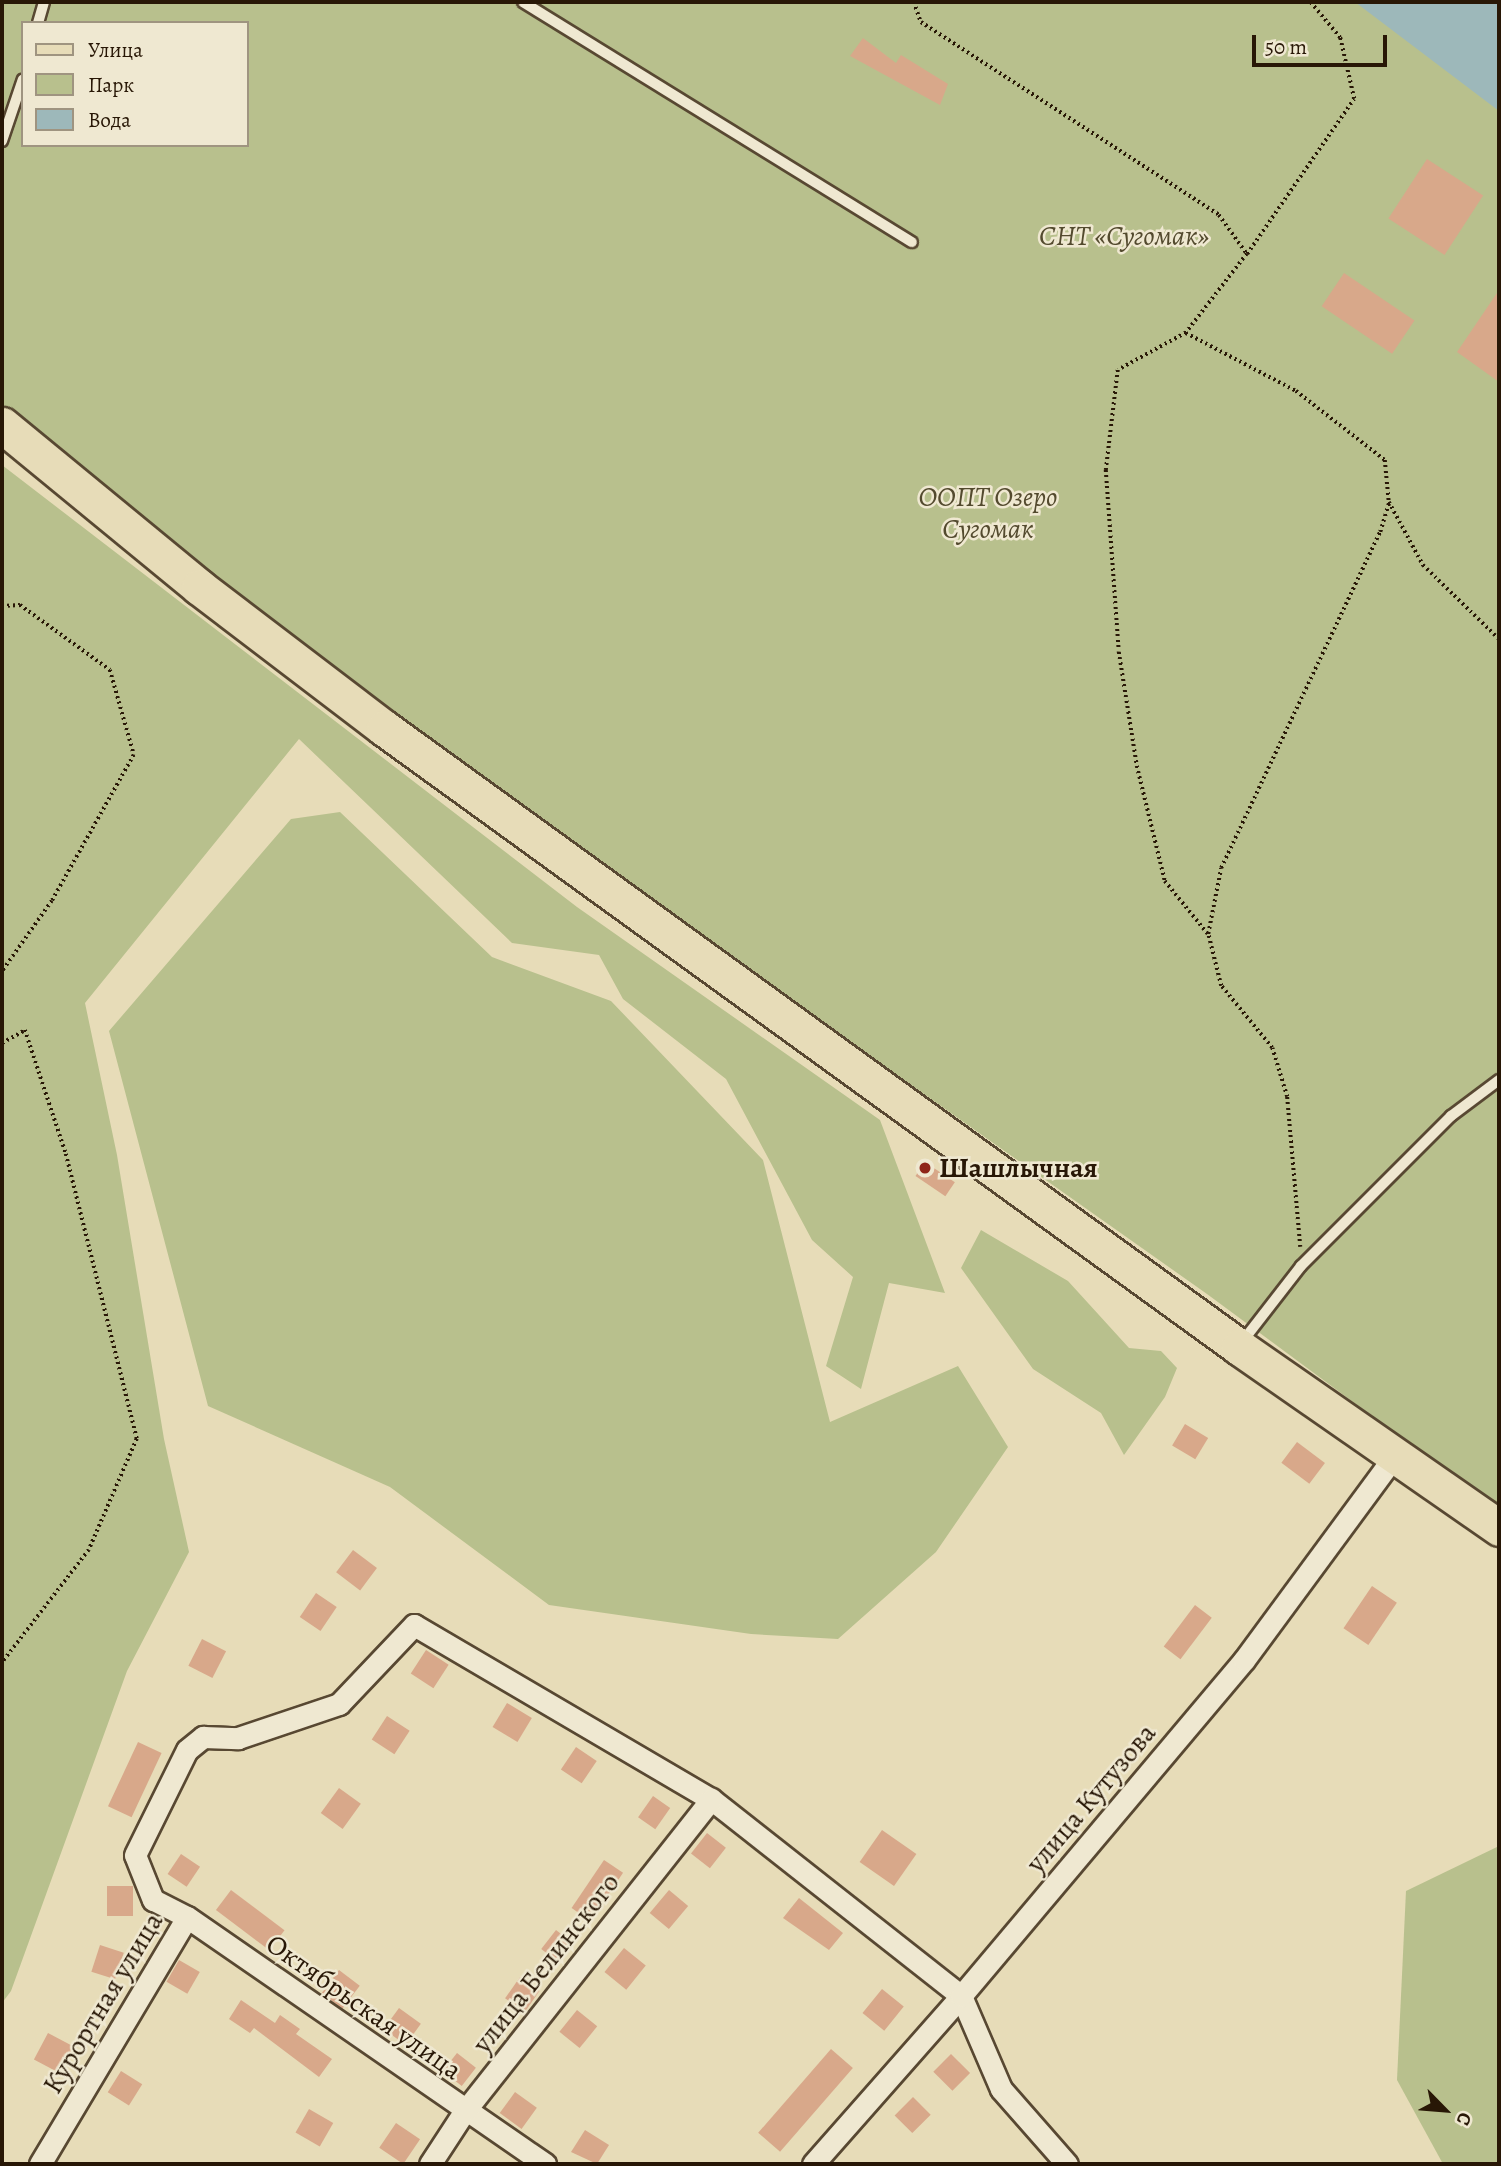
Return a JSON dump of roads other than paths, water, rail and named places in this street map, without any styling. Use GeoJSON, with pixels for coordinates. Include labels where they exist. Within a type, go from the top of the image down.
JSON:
{"type":"FeatureCollection","features":[{"type":"Feature","properties":{"kind":"main road"},"geometry":{"type":"LineString","coordinates":[[2,425],[199,587],[384,728],[1239,1347],[1499,1528]]}},
{"type":"Feature","properties":{"kind":"street","name":"улица Кутузова"},"geometry":{"type":"LineString","coordinates":[[813,2164],[961,1996],[1244,1660],[1396,1454]]}},
{"type":"Feature","properties":{"kind":"street","name":"Курортная улица"},"geometry":{"type":"LineString","coordinates":[[40,2164],[187,1917],[153,1900],[135,1855],[187,1750],[203,1737],[238,1738],[339,1704],[414,1625],[711,1798]]}},
{"type":"Feature","properties":{"kind":"street"},"geometry":{"type":"LineString","coordinates":[[711,1798],[961,1996],[1001,2089],[1067,2164]]}},
{"type":"Feature","properties":{"kind":"street","name":"улица Белинского"},"geometry":{"type":"LineString","coordinates":[[430,2164],[464,2112],[711,1798]]}},
{"type":"Feature","properties":{"kind":"street","name":"Октябрьская улица"},"geometry":{"type":"LineString","coordinates":[[187,1917],[464,2112],[545,2164]]}},
{"type":"Feature","properties":{"kind":"lane"},"geometry":{"type":"LineString","coordinates":[[39,21],[44,2]]}},
{"type":"Feature","properties":{"kind":"lane"},"geometry":{"type":"LineString","coordinates":[[523,2],[912,242]]}},
{"type":"Feature","properties":{"kind":"lane"},"geometry":{"type":"LineString","coordinates":[[2,141],[21,85]]}},
{"type":"Feature","properties":{"kind":"lane"},"geometry":{"type":"LineString","coordinates":[[1239,1347],[1301,1266],[1451,1116],[1499,1080]]}},
{"type":"Feature","properties":{"kind":"water"},"geometry":{"type":"Polygon","coordinates":[[[1355,2],[1499,2],[1499,111],[1355,2]]]}},
{"type":"Feature","properties":{"kind":"place","name":"Шашлычная"},"geometry":{"type":"Point","coordinates":[925,1168]}},
{"type":"Feature","properties":{"kind":"park label","name":"СНТ «Сугомак»"},"geometry":{"type":"Point","coordinates":[1124,236]}},
{"type":"Feature","properties":{"kind":"park label","name":"ООПТ Озеро Сугомак"},"geometry":{"type":"Point","coordinates":[988,513]}}]}
